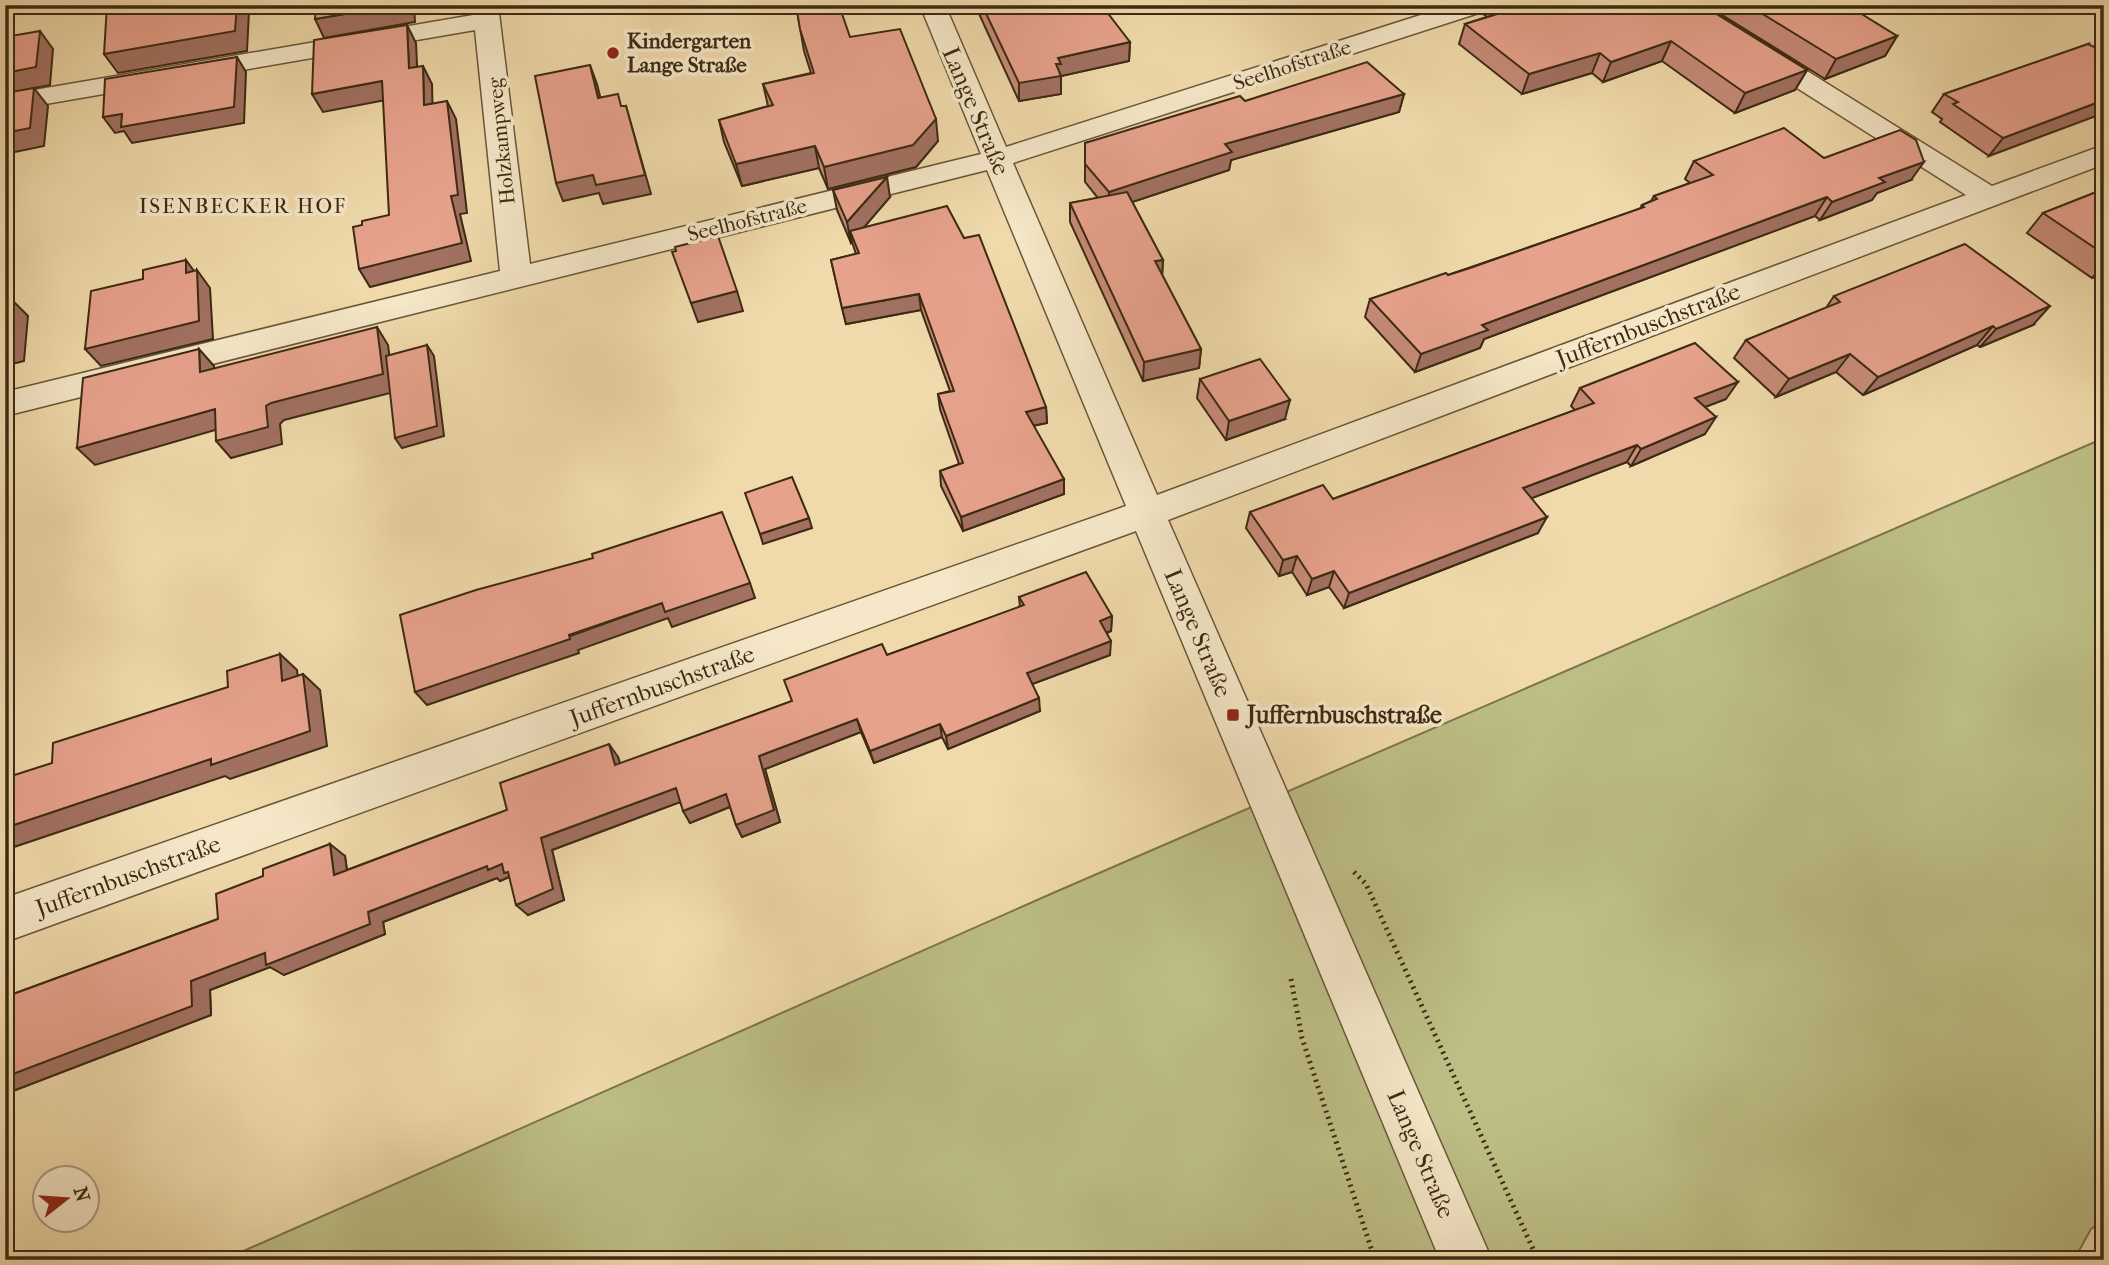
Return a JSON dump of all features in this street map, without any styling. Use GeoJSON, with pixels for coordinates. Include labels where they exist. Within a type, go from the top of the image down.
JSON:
{"type":"FeatureCollection","features":[{"type":"Feature","properties":{"kind":"street","name":"Lange Straße"},"geometry":{"type":"LineString","coordinates":[[932,5],[1466,1260]]}},
{"type":"Feature","properties":{"kind":"street","name":"Seelhofstraße"},"geometry":{"type":"LineString","coordinates":[[5,404],[997,159],[1479,5]]}},
{"type":"Feature","properties":{"kind":"street"},"geometry":{"type":"LineString","coordinates":[[1682,5],[1989,197]]}},
{"type":"Feature","properties":{"kind":"street"},"geometry":{"type":"LineString","coordinates":[[5,103],[486,13]]}},
{"type":"Feature","properties":{"kind":"street","name":"Holzkampweg"},"geometry":{"type":"LineString","coordinates":[[486,13],[516,276]]}},
{"type":"Feature","properties":{"kind":"street","name":"Juffernbuschstraße"},"geometry":{"type":"LineString","coordinates":[[5,920],[1147,513],[2104,154]]}},
{"type":"Feature","properties":{"kind":"path"},"geometry":{"type":"LineString","coordinates":[[1348,865],[1366,884],[1538,1260]]}},
{"type":"Feature","properties":{"kind":"path"},"geometry":{"type":"LineString","coordinates":[[1290,973],[1302,1038],[1375,1260]]}},
{"type":"Feature","properties":{"kind":"green space"},"geometry":{"type":"Polygon","coordinates":[[[2104,438],[2104,1220],[2091,1229],[2074,1260],[223,1260],[1053,893],[2104,438]]]}},
{"type":"Feature","properties":{"kind":"building"},"geometry":{"type":"Polygon","coordinates":[[[107,5],[237,5],[235,31],[104,54],[107,5]]]}},
{"type":"Feature","properties":{"kind":"building"},"geometry":{"type":"Polygon","coordinates":[[[316,5],[398,5],[315,19],[316,5]]]}},
{"type":"Feature","properties":{"kind":"building"},"geometry":{"type":"Polygon","coordinates":[[[796,5],[839,5],[850,37],[900,29],[936,119],[913,145],[824,167],[815,146],[736,164],[719,120],[773,105],[763,84],[814,73],[800,29],[796,5]]]}},
{"type":"Feature","properties":{"kind":"building"},"geometry":{"type":"Polygon","coordinates":[[[982,5],[1093,5],[1096,9],[1103,7],[1130,42],[1058,58],[1061,64],[1056,64],[1061,76],[1019,83],[982,5]]]}},
{"type":"Feature","properties":{"kind":"building"},"geometry":{"type":"Polygon","coordinates":[[[1504,5],[1702,5],[1807,70],[1745,93],[1671,41],[1611,62],[1600,53],[1529,74],[1465,24],[1510,10],[1504,5]]]}},
{"type":"Feature","properties":{"kind":"building"},"geometry":{"type":"Polygon","coordinates":[[[1748,5],[1847,5],[1897,36],[1836,59],[1748,5]]]}},
{"type":"Feature","properties":{"kind":"building"},"geometry":{"type":"Polygon","coordinates":[[[407,25],[409,68],[423,66],[424,105],[447,101],[458,195],[451,196],[462,243],[359,269],[353,227],[362,225],[362,221],[389,215],[382,81],[312,94],[314,40],[407,25]]]}},
{"type":"Feature","properties":{"kind":"building"},"geometry":{"type":"Polygon","coordinates":[[[40,31],[36,67],[5,73],[5,37],[40,31]]]}},
{"type":"Feature","properties":{"kind":"building"},"geometry":{"type":"Polygon","coordinates":[[[2088,44],[2094,47],[2104,44],[2104,100],[2003,138],[1953,104],[1958,102],[1944,94],[2088,44]]]}},
{"type":"Feature","properties":{"kind":"building"},"geometry":{"type":"Polygon","coordinates":[[[237,57],[234,107],[121,127],[122,114],[103,117],[105,79],[237,57]]]}},
{"type":"Feature","properties":{"kind":"building"},"geometry":{"type":"Polygon","coordinates":[[[1367,62],[1404,94],[1225,144],[1232,152],[1109,192],[1085,164],[1085,143],[1240,96],[1245,101],[1367,62]]]}},
{"type":"Feature","properties":{"kind":"building"},"geometry":{"type":"Polygon","coordinates":[[[590,65],[598,98],[618,94],[621,106],[626,106],[645,175],[596,185],[593,175],[556,183],[535,76],[590,65]]]}},
{"type":"Feature","properties":{"kind":"building"},"geometry":{"type":"Polygon","coordinates":[[[34,88],[30,128],[5,133],[5,93],[34,88]]]}},
{"type":"Feature","properties":{"kind":"building"},"geometry":{"type":"Polygon","coordinates":[[[1784,128],[1824,158],[1900,130],[1916,140],[1924,162],[1879,178],[1885,182],[1832,202],[1827,197],[1482,325],[1488,330],[1421,354],[1370,299],[1446,273],[1448,275],[1470,268],[1644,207],[1642,205],[1657,199],[1654,196],[1713,175],[1694,161],[1784,128]]]}},
{"type":"Feature","properties":{"kind":"building"},"geometry":{"type":"Polygon","coordinates":[[[887,177],[847,222],[833,190],[887,177]]]}},
{"type":"Feature","properties":{"kind":"building"},"geometry":{"type":"Polygon","coordinates":[[[2104,189],[2104,254],[2043,213],[2104,189]]]}},
{"type":"Feature","properties":{"kind":"building"},"geometry":{"type":"Polygon","coordinates":[[[1127,192],[1163,260],[1155,261],[1201,349],[1144,362],[1070,203],[1127,192]]]}},
{"type":"Feature","properties":{"kind":"building"},"geometry":{"type":"Polygon","coordinates":[[[947,206],[964,238],[979,235],[1046,407],[1026,412],[1064,479],[961,517],[940,471],[963,463],[938,394],[954,391],[919,294],[842,308],[831,260],[859,253],[850,231],[947,206]]]}},
{"type":"Feature","properties":{"kind":"building"},"geometry":{"type":"Polygon","coordinates":[[[718,236],[737,291],[691,303],[672,252],[676,251],[675,247],[718,236]]]}},
{"type":"Feature","properties":{"kind":"building"},"geometry":{"type":"Polygon","coordinates":[[[1965,244],[2050,306],[1996,329],[1993,326],[1878,377],[1850,354],[1789,379],[1746,340],[1840,302],[1834,296],[1965,244]]]}},
{"type":"Feature","properties":{"kind":"building"},"geometry":{"type":"Polygon","coordinates":[[[186,260],[186,273],[197,270],[199,321],[85,349],[91,291],[143,279],[143,270],[186,260]]]}},
{"type":"Feature","properties":{"kind":"building"},"geometry":{"type":"Polygon","coordinates":[[[11,299],[6,344],[5,344],[5,300],[11,299]]]}},
{"type":"Feature","properties":{"kind":"building"},"geometry":{"type":"Polygon","coordinates":[[[377,327],[383,374],[271,403],[266,406],[268,427],[216,441],[215,409],[77,448],[83,378],[199,349],[200,372],[377,327]]]}},
{"type":"Feature","properties":{"kind":"building"},"geometry":{"type":"Polygon","coordinates":[[[1695,343],[1738,382],[1695,398],[1716,417],[1641,449],[1637,445],[1523,488],[1547,517],[1349,593],[1334,571],[1312,579],[1297,556],[1283,560],[1250,512],[1323,485],[1333,499],[1594,403],[1580,388],[1695,343]]]}},
{"type":"Feature","properties":{"kind":"building"},"geometry":{"type":"Polygon","coordinates":[[[427,345],[437,426],[395,438],[386,356],[427,345]]]}},
{"type":"Feature","properties":{"kind":"building"},"geometry":{"type":"Polygon","coordinates":[[[1260,359],[1290,400],[1229,421],[1200,379],[1260,359]]]}},
{"type":"Feature","properties":{"kind":"building"},"geometry":{"type":"Polygon","coordinates":[[[792,477],[809,518],[760,534],[745,493],[792,477]]]}},
{"type":"Feature","properties":{"kind":"building"},"geometry":{"type":"Polygon","coordinates":[[[722,512],[750,583],[665,612],[662,603],[569,635],[570,639],[415,692],[400,615],[476,590],[593,558],[592,554],[722,512]]]}},
{"type":"Feature","properties":{"kind":"building"},"geometry":{"type":"Polygon","coordinates":[[[1086,572],[1112,616],[1100,621],[1111,641],[1027,673],[1039,698],[946,736],[940,724],[870,751],[857,719],[759,756],[774,810],[736,825],[726,794],[683,811],[676,788],[541,838],[553,889],[516,905],[508,872],[504,873],[502,864],[488,870],[487,866],[368,912],[370,924],[266,965],[265,953],[191,981],[192,1006],[5,1077],[5,997],[218,919],[216,894],[263,876],[263,869],[330,844],[334,875],[507,810],[500,783],[609,744],[615,765],[792,701],[784,680],[882,644],[887,655],[1024,605],[1019,597],[1086,572]]]}},
{"type":"Feature","properties":{"kind":"building"},"geometry":{"type":"Polygon","coordinates":[[[280,654],[282,681],[303,674],[310,731],[211,765],[211,759],[5,828],[5,778],[52,763],[53,743],[228,687],[227,671],[280,654]]]}},
{"type":"Feature","properties":{"kind":"place","name":"Kindergarten Lange Straße"},"geometry":{"type":"Point","coordinates":[613,53]}},
{"type":"Feature","properties":{"kind":"place","name":"Juffernbuschstraße"},"geometry":{"type":"Point","coordinates":[1233,715]}},
{"type":"Feature","properties":{"kind":"district","name":"ISENBECKER HOF"},"geometry":{"type":"Point","coordinates":[243,206]}}]}
